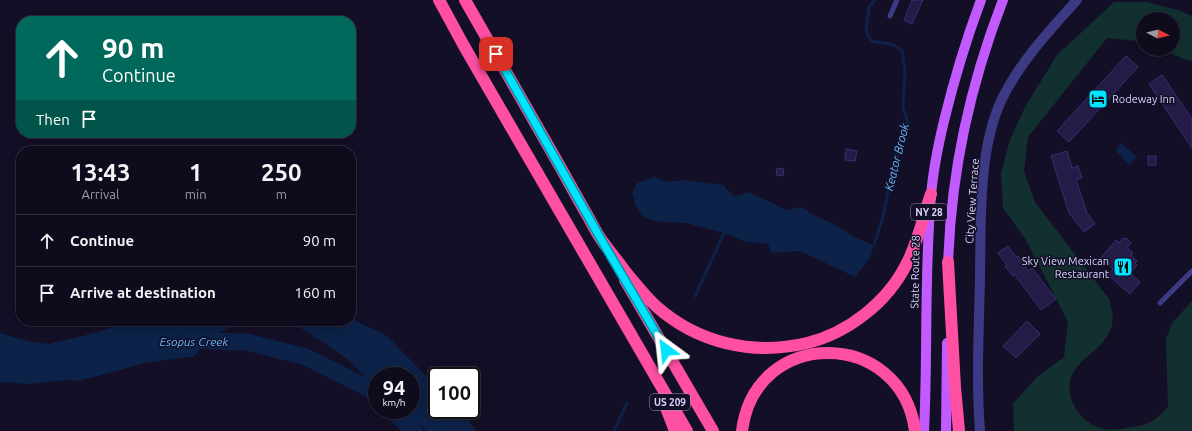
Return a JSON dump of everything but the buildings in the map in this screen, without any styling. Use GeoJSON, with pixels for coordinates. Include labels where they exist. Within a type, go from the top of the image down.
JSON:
{"type":"FeatureCollection","features":[{"type":"Feature","properties":{"kind":"highway","name":"US 209"},"geometry":{"type":"LineString","coordinates":[[439,0],[460,40],[687,431]]}},
{"type":"Feature","properties":{"kind":"highway","name":"US 209"},"geometry":{"type":"LineString","coordinates":[[465,0],[602,241],[713,431]]}},
{"type":"Feature","properties":{"kind":"highway"},"geometry":{"type":"LineString","coordinates":[[602,241],[648,299],[668,316],[691,330],[716,341],[729,344],[756,348],[783,347],[811,342],[835,332],[859,319],[891,289],[907,264],[913,250],[931,194]]}},
{"type":"Feature","properties":{"kind":"highway"},"geometry":{"type":"LineString","coordinates":[[948,262],[959,431]]}},
{"type":"Feature","properties":{"kind":"highway"},"geometry":{"type":"LineString","coordinates":[[742,431],[746,410],[759,386],[768,376],[779,367],[802,356],[827,353],[840,353],[853,356],[878,368],[898,387],[905,398],[910,409],[915,431]]}},
{"type":"Feature","properties":{"kind":"highway"},"geometry":{"type":"LineString","coordinates":[[654,373],[675,431]]}},
{"type":"Feature","properties":{"kind":"main road","name":"State Route 28"},"geometry":{"type":"LineString","coordinates":[[924,431],[926,390],[927,268],[931,194],[939,142],[952,90],[962,52],[981,0]]}},
{"type":"Feature","properties":{"kind":"main road","name":"NY 28"},"geometry":{"type":"LineString","coordinates":[[946,431],[948,262],[954,195],[964,132],[980,64],[1003,0]]}},
{"type":"Feature","properties":{"kind":"street","name":"City View Terrace"},"geometry":{"type":"LineString","coordinates":[[980,431],[978,391],[981,221],[984,177],[990,137],[1001,102],[1018,71],[1053,27],[1077,0]]}},
{"type":"Feature","properties":{"kind":"lane"},"geometry":{"type":"LineString","coordinates":[[890,16],[898,0]]}},
{"type":"Feature","properties":{"kind":"lane"},"geometry":{"type":"LineString","coordinates":[[1160,303],[1192,271]]}},
{"type":"Feature","properties":{"kind":"green space"},"geometry":{"type":"Polygon","coordinates":[[[1114,2],[1147,2],[1181,11],[1192,16],[1192,62],[1177,56],[1180,56],[1180,12],[1136,12],[1136,41],[1107,38],[1028,137],[1024,171],[1035,202],[1109,299],[1111,307],[1112,327],[1107,337],[1081,362],[1072,376],[1070,395],[1079,413],[1095,426],[1111,430],[1144,425],[1157,418],[1168,407],[1166,338],[1173,322],[1192,301],[1192,431],[1014,431],[1013,404],[1037,377],[1064,357],[1068,322],[1026,240],[1003,208],[1001,173],[1010,140],[1025,107],[1057,55],[1114,2]]]}},
{"type":"Feature","properties":{"kind":"water"},"geometry":{"type":"Polygon","coordinates":[[[1121,143],[1137,157],[1130,165],[1115,151],[1121,143]]]}},
{"type":"Feature","properties":{"kind":"water"},"geometry":{"type":"Polygon","coordinates":[[[654,177],[666,182],[686,180],[723,185],[734,196],[747,192],[786,210],[802,207],[812,214],[836,225],[856,238],[874,245],[870,258],[855,277],[800,251],[771,253],[768,244],[747,242],[724,233],[686,223],[660,222],[646,218],[637,209],[632,193],[637,183],[654,177]]]}},
{"type":"Feature","properties":{"kind":"water"},"geometry":{"type":"Polygon","coordinates":[[[356,321],[388,337],[417,367],[368,367],[368,379],[346,358],[308,332],[296,326],[356,326],[356,321]]]}},
{"type":"Feature","properties":{"kind":"water"},"geometry":{"type":"Polygon","coordinates":[[[118,326],[235,326],[215,334],[201,347],[197,354],[192,357],[145,363],[77,381],[67,380],[30,384],[0,382],[0,333],[33,342],[49,344],[118,326]]]}},
{"type":"Feature","properties":{"kind":"water"},"geometry":{"type":"Polygon","coordinates":[[[420,370],[428,378],[428,419],[467,419],[476,431],[427,431],[413,419],[420,419],[420,370]]]}},
{"type":"Feature","properties":{"kind":"waterway","name":"Keator Brook"},"geometry":{"type":"LineString","coordinates":[[874,245],[883,217],[893,165],[902,148],[908,123],[903,107],[905,72],[902,50],[891,44],[871,41],[866,30],[869,7],[875,0]]}},
{"type":"Feature","properties":{"kind":"waterway"},"geometry":{"type":"LineString","coordinates":[[695,296],[724,233]]}},
{"type":"Feature","properties":{"kind":"waterway","name":"Esopus Creek"},"geometry":{"type":"LineString","coordinates":[[185,340],[246,342],[306,357],[368,388]]}},
{"type":"Feature","properties":{"kind":"waterway"},"geometry":{"type":"LineString","coordinates":[[614,431],[627,403]]}},
{"type":"Feature","properties":{"kind":"waterway","name":"Esopus Creek"},"geometry":{"type":"LineString","coordinates":[[401,419],[414,431]]}},
{"type":"Feature","properties":{"kind":"place","name":"Rodeway Inn"},"geometry":{"type":"Point","coordinates":[1098,99]}},
{"type":"Feature","properties":{"kind":"place","name":"Sky View Mexican Restaurant"},"geometry":{"type":"Point","coordinates":[1123,267]}},
{"type":"Feature","properties":{"kind":"route"},"geometry":{"type":"LineString","coordinates":[[496,54],[602,241],[666,350]]}}]}
